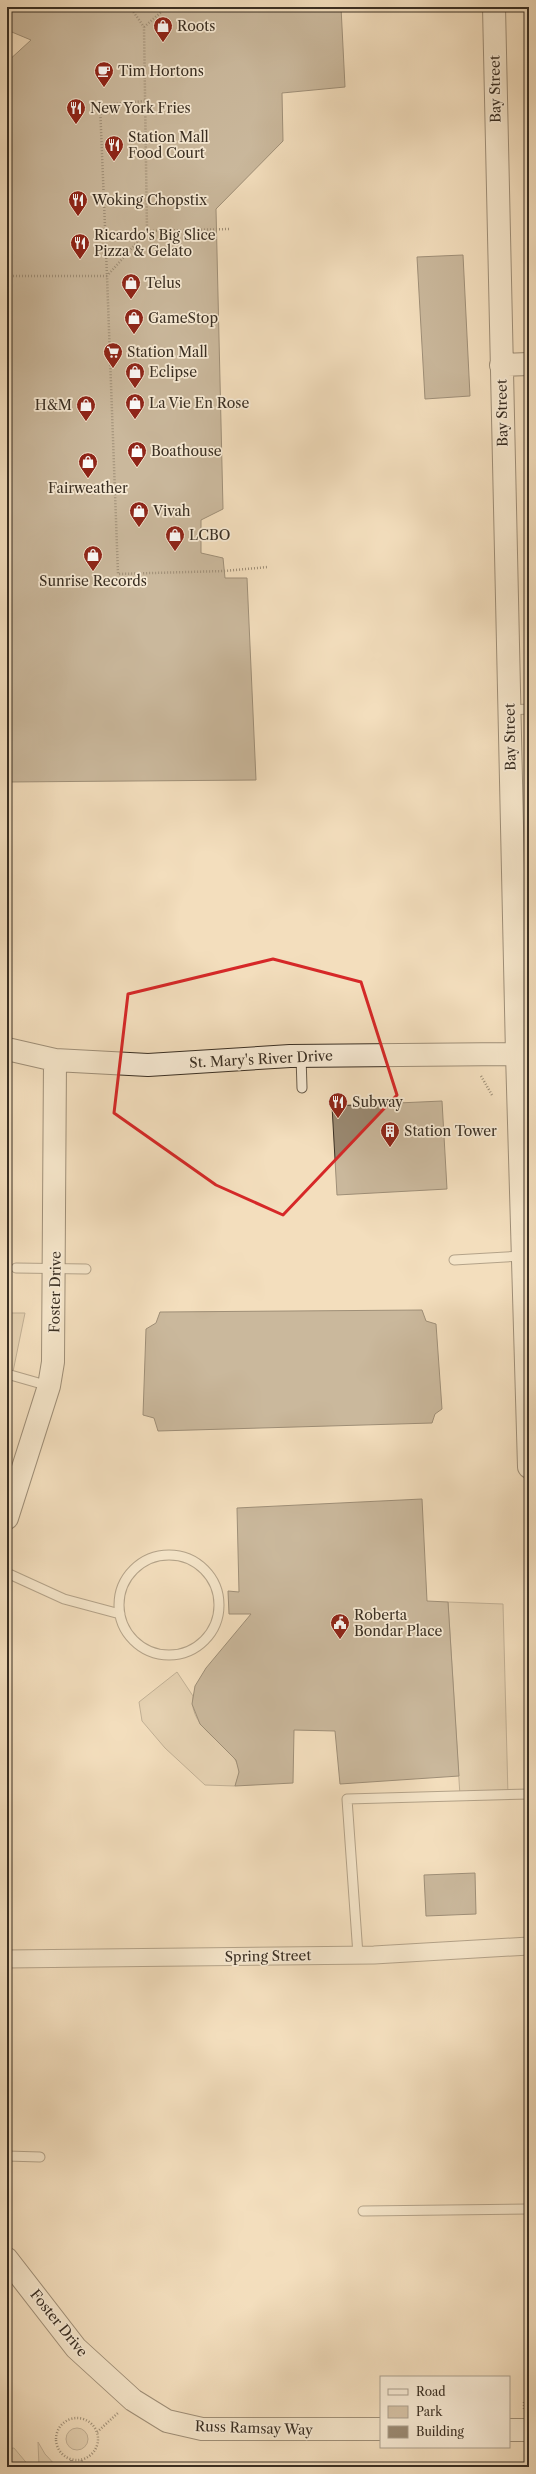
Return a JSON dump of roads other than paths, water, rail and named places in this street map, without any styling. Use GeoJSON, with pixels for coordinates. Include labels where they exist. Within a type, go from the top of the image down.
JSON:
{"type":"FeatureCollection","features":[{"type":"Feature","properties":{"kind":"street","name":"Bay Street"},"geometry":{"type":"LineString","coordinates":[[494,7],[501,365],[519,710],[523,1054],[522,1256],[529,1468]]}},
{"type":"Feature","properties":{"kind":"street"},"geometry":{"type":"LineString","coordinates":[[501,365],[529,364]]}},
{"type":"Feature","properties":{"kind":"street","name":"St. Mary's River Drive"},"geometry":{"type":"LineString","coordinates":[[7,1049],[55,1060],[148,1065],[301,1056],[523,1054]]}},
{"type":"Feature","properties":{"kind":"street","name":"Foster Drive"},"geometry":{"type":"LineString","coordinates":[[7,1518],[49,1386],[53,1362],[55,1268],[55,1060]]}},
{"type":"Feature","properties":{"kind":"street","name":"Spring Street"},"geometry":{"type":"LineString","coordinates":[[7,1959],[358,1955],[529,1946]]}},
{"type":"Feature","properties":{"kind":"street","name":"Foster Drive"},"geometry":{"type":"LineString","coordinates":[[7,2259],[76,2348],[133,2400]]}},
{"type":"Feature","properties":{"kind":"street","name":"Russ Ramsay Way"},"geometry":{"type":"LineString","coordinates":[[133,2400],[167,2421],[202,2429],[380,2430]]}},
{"type":"Feature","properties":{"kind":"street"},"geometry":{"type":"LineString","coordinates":[[510,2430],[529,2430]]}},
{"type":"Feature","properties":{"kind":"lane"},"geometry":{"type":"LineString","coordinates":[[301,1056],[302,1088]]}},
{"type":"Feature","properties":{"kind":"lane"},"geometry":{"type":"LineString","coordinates":[[454,1260],[522,1256]]}},
{"type":"Feature","properties":{"kind":"lane"},"geometry":{"type":"LineString","coordinates":[[16,1268],[86,1269]]}},
{"type":"Feature","properties":{"kind":"lane"},"geometry":{"type":"LineString","coordinates":[[7,1374],[49,1386]]}},
{"type":"Feature","properties":{"kind":"lane"},"geometry":{"type":"LineString","coordinates":[[166,1555],[182,1556],[198,1564],[210,1576],[217,1591],[219,1607],[216,1624],[207,1638],[193,1648],[178,1654],[161,1654],[145,1648],[129,1634],[120,1614],[120,1597],[125,1581],[135,1568],[149,1559],[166,1555]]}},
{"type":"Feature","properties":{"kind":"lane"},"geometry":{"type":"LineString","coordinates":[[7,1573],[64,1599],[120,1614]]}},
{"type":"Feature","properties":{"kind":"lane"},"geometry":{"type":"LineString","coordinates":[[358,1955],[347,1799],[529,1794]]}},
{"type":"Feature","properties":{"kind":"lane"},"geometry":{"type":"LineString","coordinates":[[7,2156],[40,2157]]}},
{"type":"Feature","properties":{"kind":"lane"},"geometry":{"type":"LineString","coordinates":[[363,2211],[529,2209]]}},
{"type":"Feature","properties":{"kind":"place","name":"Roots"},"geometry":{"type":"Point","coordinates":[163,43]}},
{"type":"Feature","properties":{"kind":"place","name":"Tim Hortons"},"geometry":{"type":"Point","coordinates":[104,88]}},
{"type":"Feature","properties":{"kind":"place","name":"New York Fries"},"geometry":{"type":"Point","coordinates":[76,125]}},
{"type":"Feature","properties":{"kind":"place","name":"Station Mall Food Court"},"geometry":{"type":"Point","coordinates":[114,162]}},
{"type":"Feature","properties":{"kind":"place","name":"Woking Chopstix"},"geometry":{"type":"Point","coordinates":[78,217]}},
{"type":"Feature","properties":{"kind":"place","name":"Ricardo's Big Slice Pizza & Gelato"},"geometry":{"type":"Point","coordinates":[80,260]}},
{"type":"Feature","properties":{"kind":"place","name":"Telus"},"geometry":{"type":"Point","coordinates":[131,300]}},
{"type":"Feature","properties":{"kind":"place","name":"GameStop"},"geometry":{"type":"Point","coordinates":[134,335]}},
{"type":"Feature","properties":{"kind":"place","name":"Station Mall"},"geometry":{"type":"Point","coordinates":[113,369]}},
{"type":"Feature","properties":{"kind":"place","name":"Eclipse"},"geometry":{"type":"Point","coordinates":[135,389]}},
{"type":"Feature","properties":{"kind":"place","name":"La Vie En Rose"},"geometry":{"type":"Point","coordinates":[135,420]}},
{"type":"Feature","properties":{"kind":"place","name":"H&M"},"geometry":{"type":"Point","coordinates":[86,422]}},
{"type":"Feature","properties":{"kind":"place","name":"Boathouse"},"geometry":{"type":"Point","coordinates":[137,468]}},
{"type":"Feature","properties":{"kind":"place","name":"Fairweather"},"geometry":{"type":"Point","coordinates":[88,479]}},
{"type":"Feature","properties":{"kind":"place","name":"Vivah"},"geometry":{"type":"Point","coordinates":[139,528]}},
{"type":"Feature","properties":{"kind":"place","name":"LCBO"},"geometry":{"type":"Point","coordinates":[175,552]}},
{"type":"Feature","properties":{"kind":"place","name":"Sunrise Records"},"geometry":{"type":"Point","coordinates":[93,572]}},
{"type":"Feature","properties":{"kind":"place","name":"Subway"},"geometry":{"type":"Point","coordinates":[338,1119]}},
{"type":"Feature","properties":{"kind":"place","name":"Station Tower"},"geometry":{"type":"Point","coordinates":[390,1148]}},
{"type":"Feature","properties":{"kind":"place","name":"Roberta Bondar Place"},"geometry":{"type":"Point","coordinates":[340,1640]}}]}
